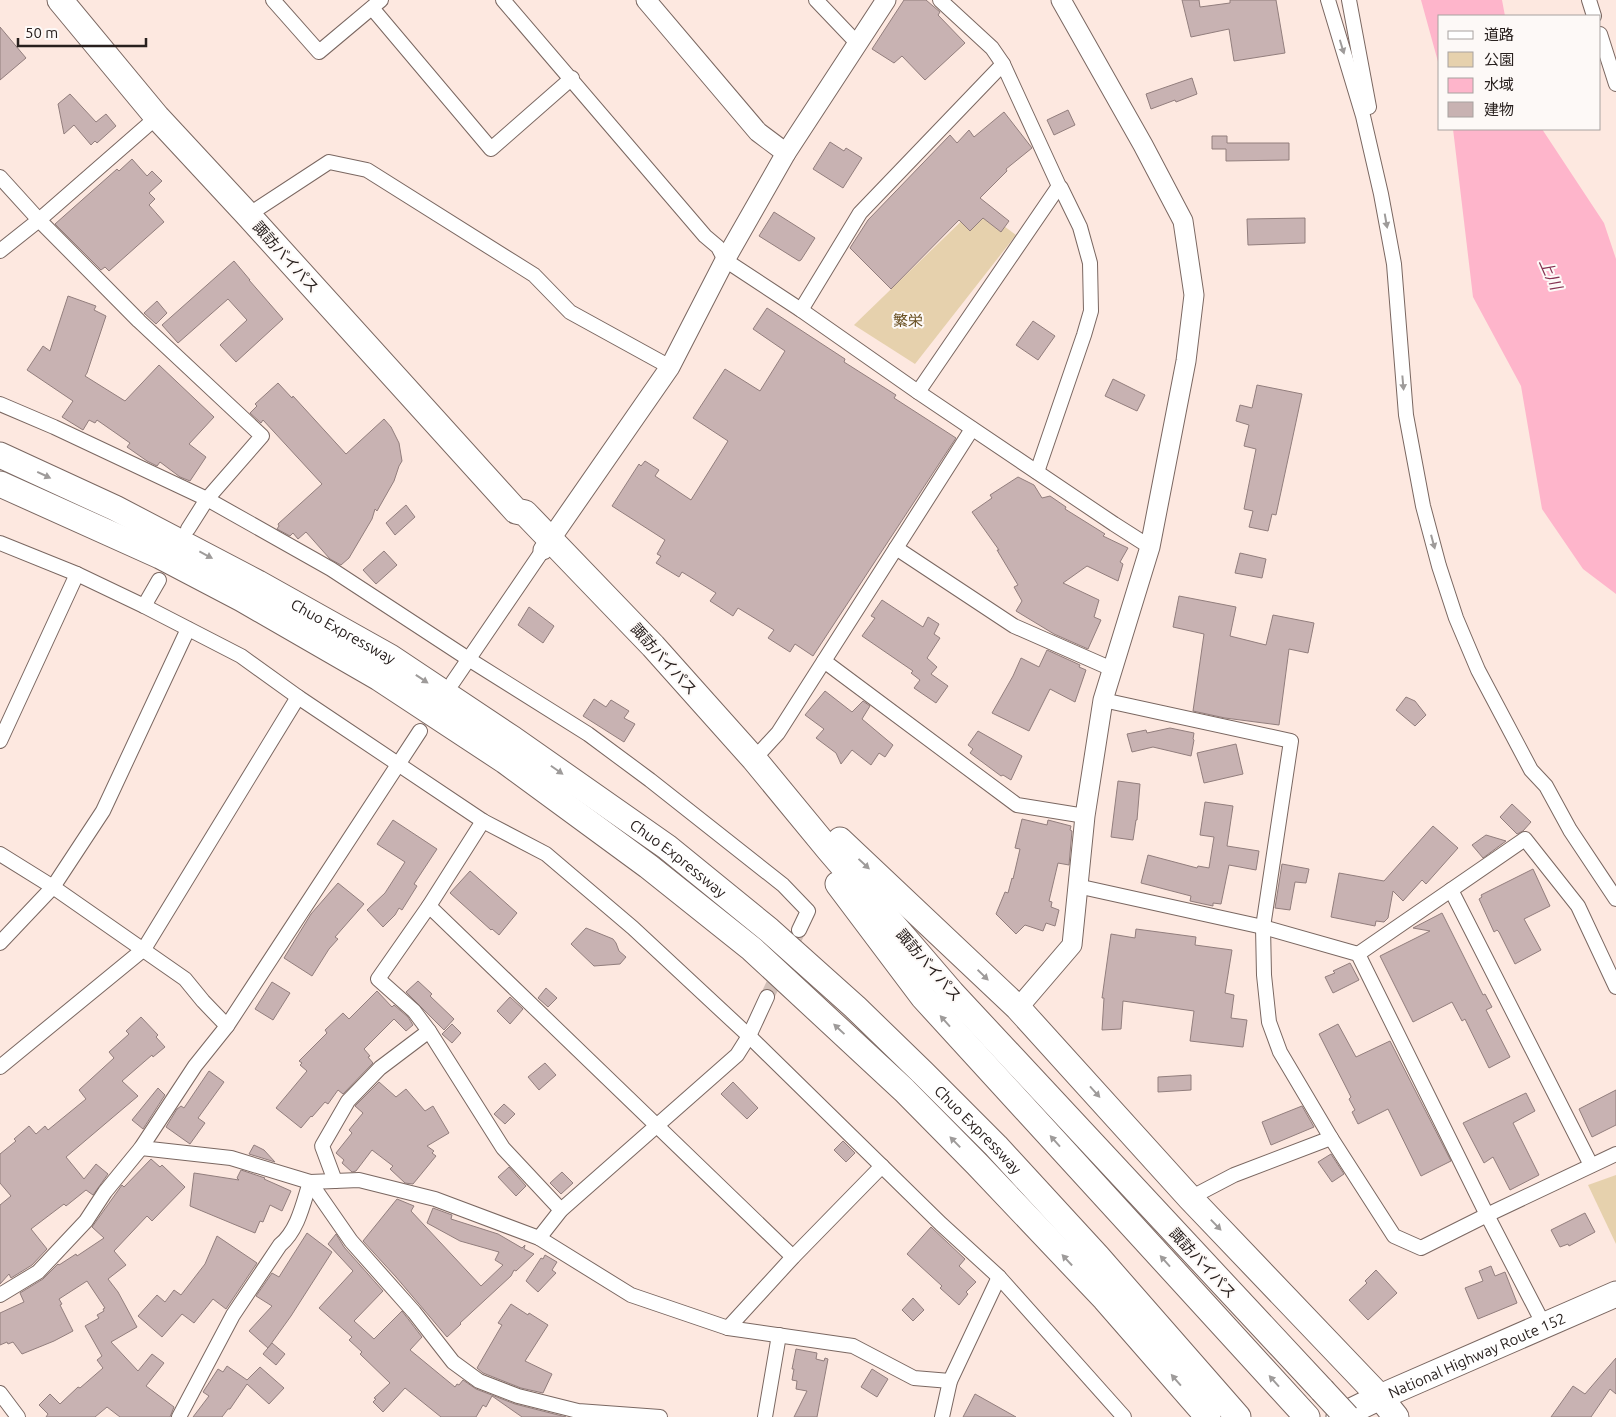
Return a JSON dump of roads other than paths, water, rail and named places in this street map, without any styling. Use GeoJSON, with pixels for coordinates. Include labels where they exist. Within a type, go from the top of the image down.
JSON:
{"type":"FeatureCollection","features":[{"type":"Feature","properties":{"kind":"highway","name":"諏訪バイパス"},"geometry":{"type":"LineString","coordinates":[[60,0],[157,117],[516,511],[517,519],[653,646],[759,766],[952,993],[1318,1392],[1338,1417]]}},
{"type":"Feature","properties":{"kind":"highway","name":"Chuo Expressway"},"geometry":{"type":"LineString","coordinates":[[0,455],[132,516],[258,582],[390,657],[513,739],[666,848],[769,930],[855,1007],[957,1106],[1098,1257],[1238,1417]]}},
{"type":"Feature","properties":{"kind":"highway","name":"Chuo Expressway"},"geometry":{"type":"LineString","coordinates":[[0,484],[160,556],[242,599],[379,678],[505,761],[648,866],[752,949],[904,1090],[1105,1299],[1208,1417]]}},
{"type":"Feature","properties":{"kind":"highway"},"geometry":{"type":"LineString","coordinates":[[0,493],[115,535]]}},
{"type":"Feature","properties":{"kind":"highway","name":"諏訪バイパス"},"geometry":{"type":"LineString","coordinates":[[546,545],[576,582],[792,819],[946,997],[1318,1392],[1347,1417]]}},
{"type":"Feature","properties":{"kind":"highway"},"geometry":{"type":"LineString","coordinates":[[759,766],[772,772],[863,863],[1018,1008],[1190,1198],[1380,1397],[1396,1417]]}},
{"type":"Feature","properties":{"kind":"highway"},"geometry":{"type":"LineString","coordinates":[[792,819],[794,829],[845,892],[923,997],[1307,1417]]}},
{"type":"Feature","properties":{"kind":"highway","name":"National Highway Route 152"},"geometry":{"type":"LineString","coordinates":[[1338,1417],[1616,1294]]}},
{"type":"Feature","properties":{"kind":"street"},"geometry":{"type":"LineString","coordinates":[[273,0],[319,52],[376,4],[491,149],[572,78]]}},
{"type":"Feature","properties":{"kind":"street"},"geometry":{"type":"LineString","coordinates":[[503,0],[572,78],[705,236],[718,247],[725,260],[801,310],[972,429],[1150,546]]}},
{"type":"Feature","properties":{"kind":"street"},"geometry":{"type":"LineString","coordinates":[[646,0],[758,132],[786,153]]}},
{"type":"Feature","properties":{"kind":"street"},"geometry":{"type":"LineString","coordinates":[[816,0],[857,44]]}},
{"type":"Feature","properties":{"kind":"street"},"geometry":{"type":"LineString","coordinates":[[453,682],[470,660],[546,545],[670,366],[725,260],[786,153],[886,0]]}},
{"type":"Feature","properties":{"kind":"street"},"geometry":{"type":"LineString","coordinates":[[940,0],[992,48],[1003,64],[1080,227],[1090,264],[1091,310],[1037,472]]}},
{"type":"Feature","properties":{"kind":"street"},"geometry":{"type":"LineString","coordinates":[[1018,1008],[1072,945],[1085,816],[1103,700],[1150,546],[1186,361],[1194,295],[1183,222],[1143,145],[1061,0]]}},
{"type":"Feature","properties":{"kind":"street"},"geometry":{"type":"LineString","coordinates":[[1328,0],[1363,116],[1381,194],[1394,264],[1406,415],[1423,506],[1439,566],[1456,618],[1478,670],[1530,770],[1546,786],[1570,830],[1616,899]]}},
{"type":"Feature","properties":{"kind":"street"},"geometry":{"type":"LineString","coordinates":[[1349,0],[1382,173],[1381,194]]}},
{"type":"Feature","properties":{"kind":"street"},"geometry":{"type":"LineString","coordinates":[[1589,0],[1594,15]]}},
{"type":"Feature","properties":{"kind":"street"},"geometry":{"type":"LineString","coordinates":[[1601,37],[1616,84]]}},
{"type":"Feature","properties":{"kind":"street"},"geometry":{"type":"LineString","coordinates":[[801,310],[860,213],[1003,64]]}},
{"type":"Feature","properties":{"kind":"street"},"geometry":{"type":"LineString","coordinates":[[0,251],[39,220],[157,117]]}},
{"type":"Feature","properties":{"kind":"street"},"geometry":{"type":"LineString","coordinates":[[248,215],[329,162],[367,170],[534,275],[570,312],[670,366]]}},
{"type":"Feature","properties":{"kind":"street"},"geometry":{"type":"LineString","coordinates":[[0,177],[39,220],[139,321],[262,436],[207,499],[188,529]]}},
{"type":"Feature","properties":{"kind":"street"},"geometry":{"type":"LineString","coordinates":[[918,392],[1059,186]]}},
{"type":"Feature","properties":{"kind":"street"},"geometry":{"type":"LineString","coordinates":[[0,404],[54,427],[207,499],[330,569],[588,734],[650,780],[783,885],[808,911],[799,930]]}},
{"type":"Feature","properties":{"kind":"street"},"geometry":{"type":"LineString","coordinates":[[759,766],[778,733],[972,429]]}},
{"type":"Feature","properties":{"kind":"street"},"geometry":{"type":"LineString","coordinates":[[0,543],[77,574],[241,656],[298,697],[484,820],[546,854],[633,928],[749,1036],[941,1224],[998,1277],[1124,1417]]}},
{"type":"Feature","properties":{"kind":"street"},"geometry":{"type":"LineString","coordinates":[[896,548],[1014,626],[1112,669]]}},
{"type":"Feature","properties":{"kind":"street"},"geometry":{"type":"LineString","coordinates":[[0,741],[77,574]]}},
{"type":"Feature","properties":{"kind":"street"},"geometry":{"type":"LineString","coordinates":[[144,606],[159,580]]}},
{"type":"Feature","properties":{"kind":"street"},"geometry":{"type":"LineString","coordinates":[[0,943],[53,886],[103,810],[188,629]]}},
{"type":"Feature","properties":{"kind":"street"},"geometry":{"type":"LineString","coordinates":[[824,661],[1017,805],[1085,816]]}},
{"type":"Feature","properties":{"kind":"street"},"geometry":{"type":"LineString","coordinates":[[0,1067],[144,949],[298,697]]}},
{"type":"Feature","properties":{"kind":"street"},"geometry":{"type":"LineString","coordinates":[[1103,700],[1291,741],[1263,927],[1264,975],[1269,1022],[1280,1052],[1331,1138],[1394,1236],[1421,1248],[1487,1214],[1616,1154]]}},
{"type":"Feature","properties":{"kind":"street"},"geometry":{"type":"LineString","coordinates":[[0,1295],[38,1272],[86,1221],[105,1192],[141,1148],[194,1066],[227,1026],[420,731]]}},
{"type":"Feature","properties":{"kind":"street"},"geometry":{"type":"LineString","coordinates":[[484,820],[429,906],[378,979],[414,1011],[429,1031],[503,1148],[561,1210]]}},
{"type":"Feature","properties":{"kind":"street"},"geometry":{"type":"LineString","coordinates":[[1358,954],[1525,839],[1578,906],[1616,986]]}},
{"type":"Feature","properties":{"kind":"street"},"geometry":{"type":"LineString","coordinates":[[0,854],[53,886],[185,979],[227,1026]]}},
{"type":"Feature","properties":{"kind":"street"},"geometry":{"type":"LineString","coordinates":[[1077,886],[1263,927],[1358,954],[1544,1325]]}},
{"type":"Feature","properties":{"kind":"street"},"geometry":{"type":"LineString","coordinates":[[1451,890],[1591,1165]]}},
{"type":"Feature","properties":{"kind":"street"},"geometry":{"type":"LineString","coordinates":[[429,906],[793,1257]]}},
{"type":"Feature","properties":{"kind":"street"},"geometry":{"type":"LineString","coordinates":[[539,1238],[561,1210],[737,1055],[749,1036],[767,997]]}},
{"type":"Feature","properties":{"kind":"street"},"geometry":{"type":"LineString","coordinates":[[335,1181],[322,1146],[348,1101],[380,1068],[429,1031]]}},
{"type":"Feature","properties":{"kind":"street"},"geometry":{"type":"LineString","coordinates":[[1190,1198],[1234,1175],[1331,1138]]}},
{"type":"Feature","properties":{"kind":"street"},"geometry":{"type":"LineString","coordinates":[[141,1148],[231,1158],[310,1182],[359,1180],[434,1199],[539,1238],[631,1295],[728,1328],[853,1346],[914,1378],[950,1381]]}},
{"type":"Feature","properties":{"kind":"street"},"geometry":{"type":"LineString","coordinates":[[728,1328],[793,1257],[882,1166]]}},
{"type":"Feature","properties":{"kind":"street"},"geometry":{"type":"LineString","coordinates":[[179,1417],[233,1315],[296,1224],[310,1182]]}},
{"type":"Feature","properties":{"kind":"street"},"geometry":{"type":"LineString","coordinates":[[310,1182],[351,1241],[414,1312],[453,1362],[480,1381],[518,1396],[578,1411],[660,1417]]}},
{"type":"Feature","properties":{"kind":"street"},"geometry":{"type":"LineString","coordinates":[[942,1417],[950,1381],[998,1277]]}},
{"type":"Feature","properties":{"kind":"street"},"geometry":{"type":"LineString","coordinates":[[765,1417],[779,1334]]}},
{"type":"Feature","properties":{"kind":"street"},"geometry":{"type":"LineString","coordinates":[[0,1393],[18,1417]]}},
{"type":"Feature","properties":{"kind":"water"},"geometry":{"type":"Polygon","coordinates":[[[1421,0],[1502,0],[1505,15],[1438,15],[1438,62],[1421,0]]]}},
{"type":"Feature","properties":{"kind":"water","name":"上川"},"geometry":{"type":"Polygon","coordinates":[[[1453,130],[1543,130],[1604,223],[1616,259],[1616,594],[1583,569],[1542,509],[1521,386],[1473,297],[1453,130]]]}},
{"type":"Feature","properties":{"kind":"tunnel"},"geometry":{"type":"LineString","coordinates":[[767,997],[799,930]]}},
{"type":"Feature","properties":{"kind":"park label","name":"繁栄"},"geometry":{"type":"Point","coordinates":[908,320]}}]}
